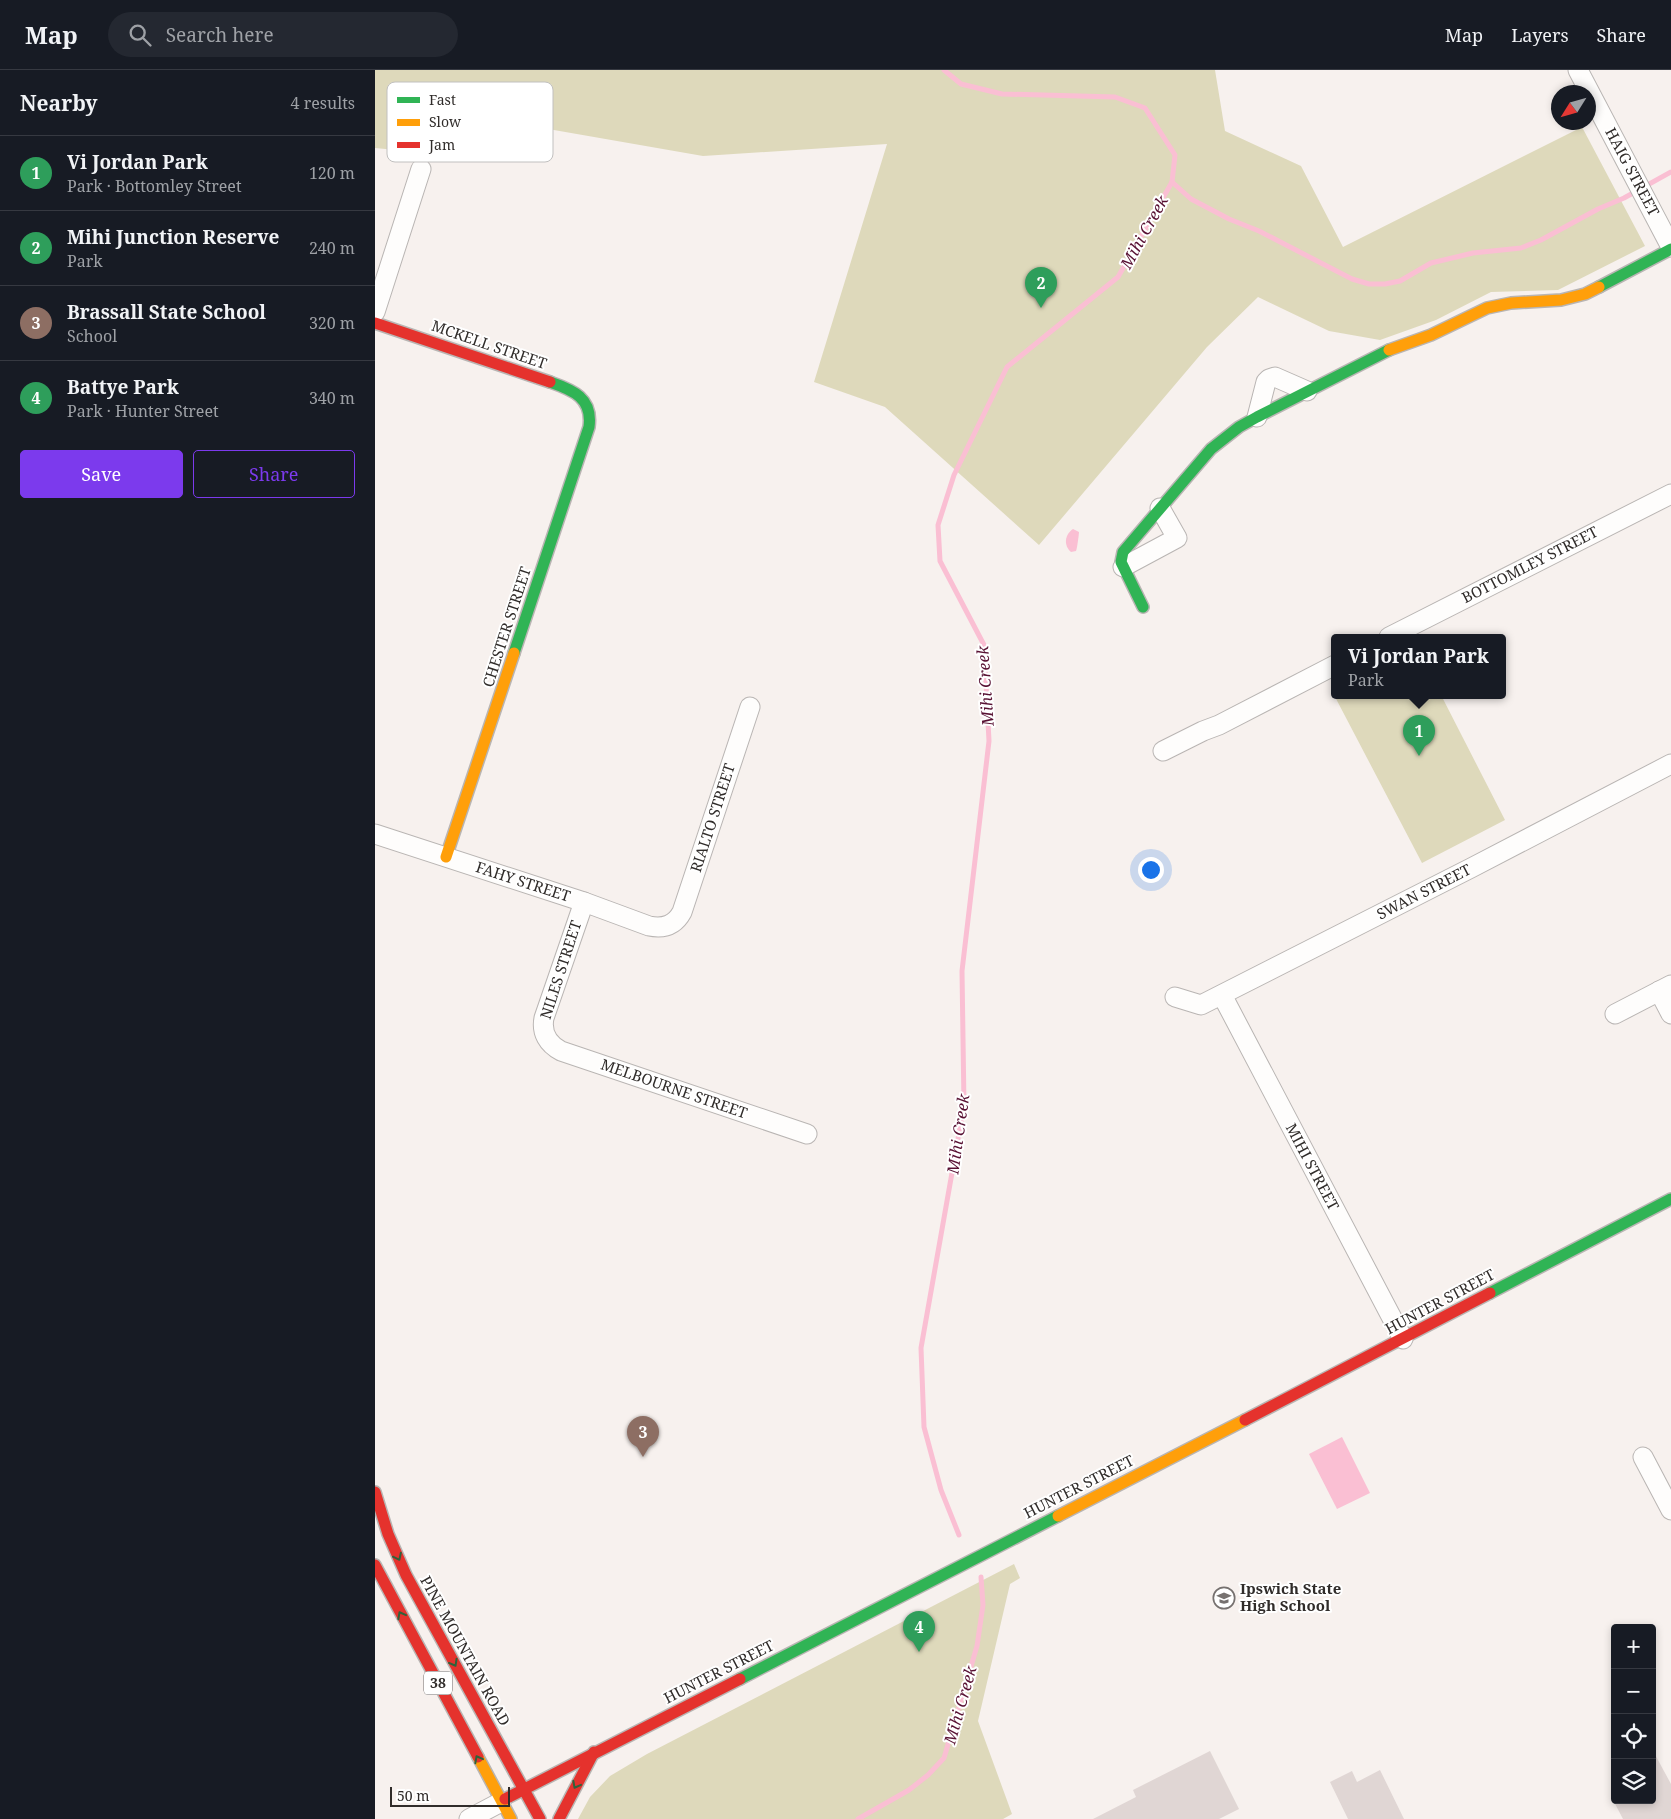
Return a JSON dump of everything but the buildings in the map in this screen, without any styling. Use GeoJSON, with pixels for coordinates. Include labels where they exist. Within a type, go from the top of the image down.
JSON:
{"type":"FeatureCollection","features":[{"type":"Feature","properties":{"kind":"main road"},"geometry":{"type":"LineString","coordinates":[[1143,607],[1123,567],[1121,557],[1123,552],[1211,449],[1239,427],[1381,353],[1431,335],[1487,308],[1511,303],[1573,298],[1585,294],[1671,248]]}},
{"type":"Feature","properties":{"kind":"main road","name":"MCKELL STREET"},"geometry":{"type":"LineString","coordinates":[[375,323],[567,388],[579,395],[587,406]]}},
{"type":"Feature","properties":{"kind":"main road","name":"CHESTER STREET"},"geometry":{"type":"LineString","coordinates":[[446,857],[589,427],[590,416],[587,406]]}},
{"type":"Feature","properties":{"kind":"main road","name":"HUNTER STREET"},"geometry":{"type":"LineString","coordinates":[[501,1802],[594,1752],[1403,1339],[1671,1198]]}},
{"type":"Feature","properties":{"kind":"main road","name":"PINE MOUNTAIN ROAD"},"geometry":{"type":"LineString","coordinates":[[375,1492],[392,1544],[407,1575],[540,1819]]}},
{"type":"Feature","properties":{"kind":"main road","name":"38"},"geometry":{"type":"LineString","coordinates":[[375,1565],[511,1819]]}},
{"type":"Feature","properties":{"kind":"main road"},"geometry":{"type":"LineString","coordinates":[[559,1819],[594,1752]]}},
{"type":"Feature","properties":{"kind":"street","name":"HAIG STREET"},"geometry":{"type":"LineString","coordinates":[[1578,70],[1671,248]]}},
{"type":"Feature","properties":{"kind":"street"},"geometry":{"type":"LineString","coordinates":[[375,312],[421,169]]}},
{"type":"Feature","properties":{"kind":"street"},"geometry":{"type":"LineString","coordinates":[[1257,417],[1266,382],[1269,379],[1275,377],[1307,391]]}},
{"type":"Feature","properties":{"kind":"street","name":"BOTTOMLEY STREET"},"geometry":{"type":"LineString","coordinates":[[1395,634],[1671,494]]}},
{"type":"Feature","properties":{"kind":"street"},"geometry":{"type":"LineString","coordinates":[[1123,567],[1177,538],[1160,508]]}},
{"type":"Feature","properties":{"kind":"street"},"geometry":{"type":"LineString","coordinates":[[1163,751],[1219,725],[1331,667]]}},
{"type":"Feature","properties":{"kind":"street","name":"RIALTO STREET"},"geometry":{"type":"LineString","coordinates":[[671,925],[676,922],[682,912],[750,707]]}},
{"type":"Feature","properties":{"kind":"street","name":"SWAN STREET"},"geometry":{"type":"LineString","coordinates":[[1175,997],[1201,1005],[1671,764]]}},
{"type":"Feature","properties":{"kind":"street","name":"FAHY STREET"},"geometry":{"type":"LineString","coordinates":[[375,834],[584,902],[649,926],[671,925]]}},
{"type":"Feature","properties":{"kind":"street","name":"NILES STREET"},"geometry":{"type":"LineString","coordinates":[[546,1037],[543,1028],[544,1018],[584,902]]}},
{"type":"Feature","properties":{"kind":"street"},"geometry":{"type":"LineString","coordinates":[[1615,1014],[1665,988],[1671,1014]]}},
{"type":"Feature","properties":{"kind":"street","name":"MIHI STREET"},"geometry":{"type":"LineString","coordinates":[[1222,995],[1403,1339]]}},
{"type":"Feature","properties":{"kind":"street","name":"MELBOURNE STREET"},"geometry":{"type":"LineString","coordinates":[[546,1037],[561,1051],[807,1134]]}},
{"type":"Feature","properties":{"kind":"street"},"geometry":{"type":"LineString","coordinates":[[1643,1457],[1671,1510]]}},
{"type":"Feature","properties":{"kind":"street"},"geometry":{"type":"LineString","coordinates":[[469,1819],[501,1802]]}},
{"type":"Feature","properties":{"kind":"shaded area"},"geometry":{"type":"Polygon","coordinates":[[[375,70],[1215,70],[1225,131],[1301,166],[1343,247],[1576,130],[1584,130],[1645,246],[1558,290],[1491,292],[1436,320],[1380,340],[1329,331],[1258,297],[1207,347],[1039,545],[885,407],[814,382],[887,144],[703,156],[553,130],[553,82],[387,82],[387,149],[375,148],[375,70]]]}},
{"type":"Feature","properties":{"kind":"shaded area"},"geometry":{"type":"Polygon","coordinates":[[[1073,529],[1079,533],[1076,551],[1071,552],[1068,549],[1066,540],[1068,534],[1073,529]]]}},
{"type":"Feature","properties":{"kind":"shaded area"},"geometry":{"type":"Polygon","coordinates":[[[1336,699],[1443,699],[1505,820],[1422,863],[1336,699]]]}},
{"type":"Feature","properties":{"kind":"shaded area"},"geometry":{"type":"Polygon","coordinates":[[[1342,1437],[1370,1493],[1337,1509],[1309,1454],[1342,1437]]]}},
{"type":"Feature","properties":{"kind":"shaded area"},"geometry":{"type":"Polygon","coordinates":[[[1014,1564],[1020,1578],[1010,1584],[978,1721],[1012,1814],[1003,1819],[578,1819],[590,1797],[610,1776],[647,1754],[1014,1564]]]}},
{"type":"Feature","properties":{"kind":"waterway","name":"Mihi Creek"},"geometry":{"type":"LineString","coordinates":[[944,70],[961,84],[1002,94],[1115,97],[1145,108],[1175,155],[1172,182],[1118,277],[1007,367],[954,475],[938,525],[940,561],[984,645],[989,741],[962,971],[964,1105],[921,1348],[924,1427],[941,1490],[959,1535]]}},
{"type":"Feature","properties":{"kind":"waterway"},"geometry":{"type":"LineString","coordinates":[[1172,182],[1191,199],[1229,219],[1259,231],[1352,279],[1369,284],[1385,284],[1400,281],[1431,263],[1473,253],[1521,248],[1541,240],[1598,209],[1624,198],[1671,172]]}},
{"type":"Feature","properties":{"kind":"waterway","name":"Mihi Creek"},"geometry":{"type":"LineString","coordinates":[[858,1819],[909,1790],[928,1775],[944,1758],[977,1646],[983,1605],[981,1577]]}},
{"type":"Feature","properties":{"kind":"traffic: fast"},"geometry":{"type":"LineString","coordinates":[[1599,287],[1671,249]]}},
{"type":"Feature","properties":{"kind":"traffic: fast"},"geometry":{"type":"LineString","coordinates":[[1143,607],[1121,562],[1123,552],[1211,449],[1239,427],[1389,350]]}},
{"type":"Feature","properties":{"kind":"traffic: fast"},"geometry":{"type":"LineString","coordinates":[[514,653],[589,427],[588,409],[580,397],[574,392],[550,382]]}},
{"type":"Feature","properties":{"kind":"traffic: fast"},"geometry":{"type":"LineString","coordinates":[[1490,1293],[1671,1199]]}},
{"type":"Feature","properties":{"kind":"traffic: fast"},"geometry":{"type":"LineString","coordinates":[[740,1679],[1058,1516]]}},
{"type":"Feature","properties":{"kind":"traffic: slow"},"geometry":{"type":"LineString","coordinates":[[1389,350],[1431,335],[1487,308],[1511,303],[1561,300],[1585,294],[1599,287]]}},
{"type":"Feature","properties":{"kind":"traffic: slow"},"geometry":{"type":"LineString","coordinates":[[446,857],[514,653]]}},
{"type":"Feature","properties":{"kind":"traffic: slow"},"geometry":{"type":"LineString","coordinates":[[1058,1516],[1245,1420]]}},
{"type":"Feature","properties":{"kind":"traffic: slow"},"geometry":{"type":"LineString","coordinates":[[478,1757],[511,1819]]}},
{"type":"Feature","properties":{"kind":"traffic: jam"},"geometry":{"type":"LineString","coordinates":[[375,323],[550,382]]}},
{"type":"Feature","properties":{"kind":"traffic: jam"},"geometry":{"type":"LineString","coordinates":[[1245,1420],[1490,1293]]}},
{"type":"Feature","properties":{"kind":"traffic: jam"},"geometry":{"type":"LineString","coordinates":[[375,1492],[388,1534],[406,1575],[540,1819]]}},
{"type":"Feature","properties":{"kind":"traffic: jam"},"geometry":{"type":"LineString","coordinates":[[375,1565],[478,1757]]}},
{"type":"Feature","properties":{"kind":"traffic: jam"},"geometry":{"type":"LineString","coordinates":[[505,1799],[740,1679]]}},
{"type":"Feature","properties":{"kind":"traffic: jam"},"geometry":{"type":"LineString","coordinates":[[559,1819],[594,1752]]}},
{"type":"Feature","properties":{"kind":"place","name":"Mihi Junction Reserve"},"geometry":{"type":"Point","coordinates":[1041,308]}},
{"type":"Feature","properties":{"kind":"place","name":"Vi Jordan Park"},"geometry":{"type":"Point","coordinates":[1419,756]}},
{"type":"Feature","properties":{"kind":"place","name":"Brassall State School"},"geometry":{"type":"Point","coordinates":[643,1457]}},
{"type":"Feature","properties":{"kind":"place","name":"Ipswich State High School"},"geometry":{"type":"Point","coordinates":[1224,1598]}},
{"type":"Feature","properties":{"kind":"place","name":"Battye Park"},"geometry":{"type":"Point","coordinates":[919,1652]}}]}
